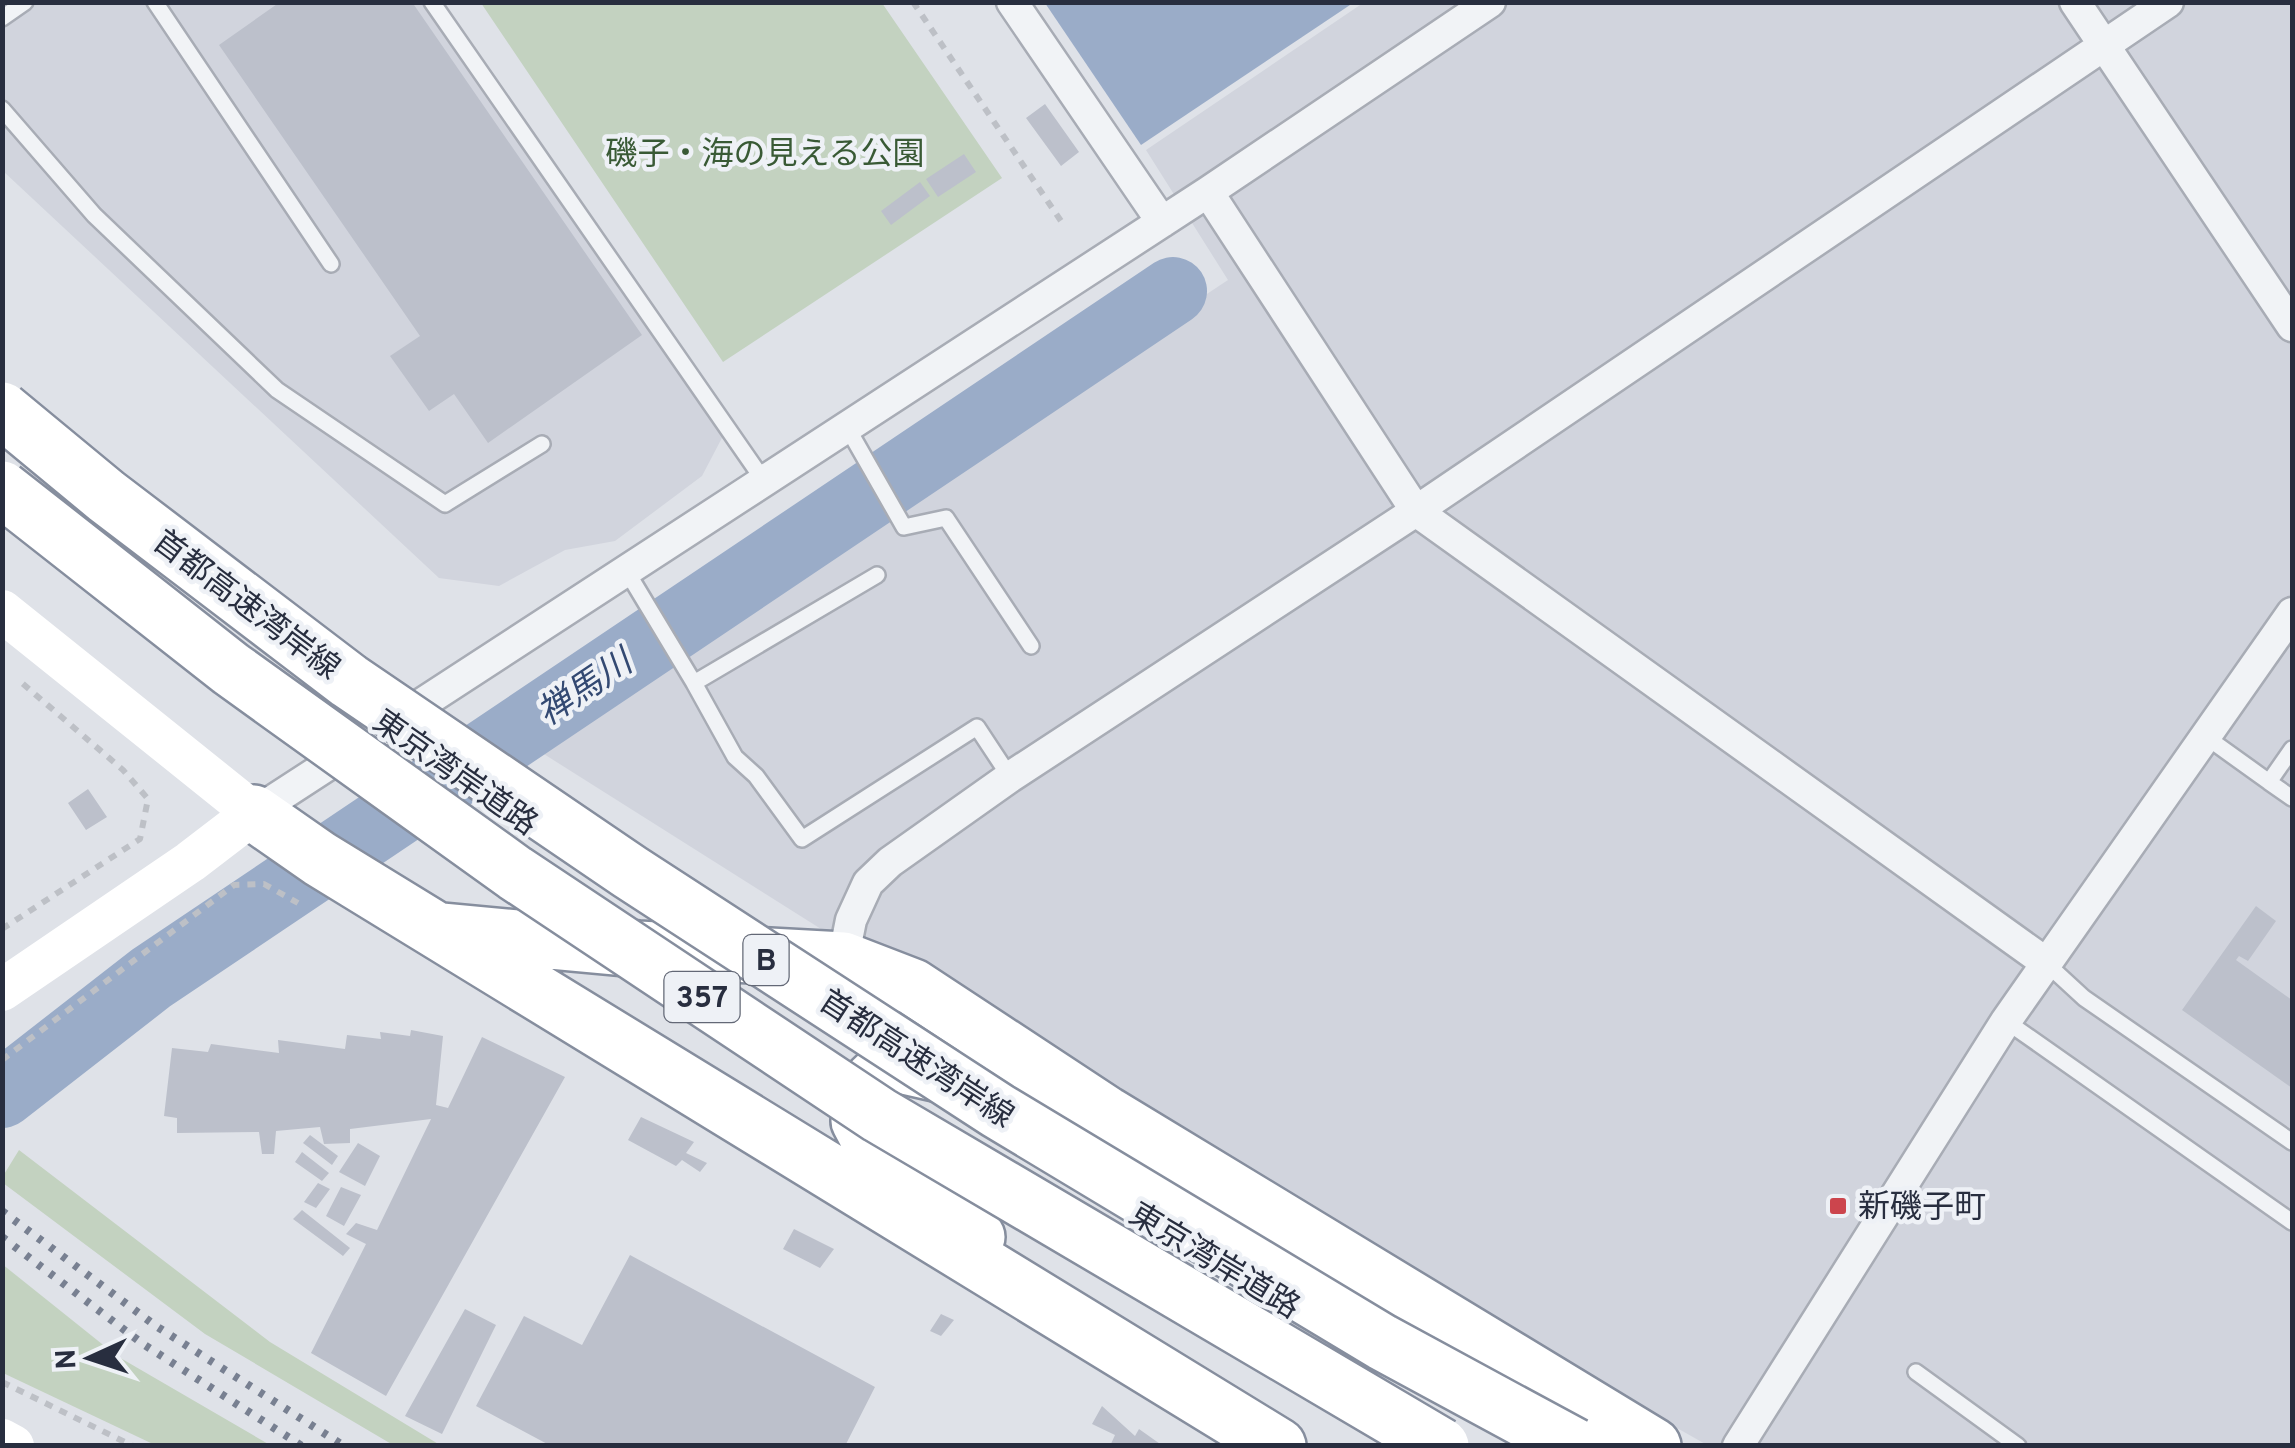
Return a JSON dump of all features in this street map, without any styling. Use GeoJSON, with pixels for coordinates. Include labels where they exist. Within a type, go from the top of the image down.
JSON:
{"type":"FeatureCollection","features":[{"type":"Feature","properties":{"kind":"highway","name":"首都高速湾岸線"},"geometry":{"type":"LineString","coordinates":[[2,410],[106,496],[349,681],[630,872],[998,1111],[1382,1342],[1574,1446]]}},
{"type":"Feature","properties":{"kind":"highway","name":"東京湾岸道路"},"geometry":{"type":"LineString","coordinates":[[2,430],[106,516],[452,773],[984,1121],[1334,1332],[1540,1446]]}},
{"type":"Feature","properties":{"kind":"highway","name":"東京湾岸道路"},"geometry":{"type":"LineString","coordinates":[[2,489],[247,680],[515,873],[780,1050],[928,1145],[1441,1446]]}},
{"type":"Feature","properties":{"kind":"highway","name":"B"},"geometry":{"type":"LineString","coordinates":[[2,506],[282,724],[602,944],[972,1186],[1418,1446]]}},
{"type":"Feature","properties":{"kind":"highway","name":"東京湾岸道路"},"geometry":{"type":"LineString","coordinates":[[254,813],[305,879],[441,931],[1024,1292],[1250,1439]]}},
{"type":"Feature","properties":{"kind":"highway","name":"東京湾岸道路"},"geometry":{"type":"LineString","coordinates":[[441,931],[638,949],[843,960],[913,988],[1106,1114],[1653,1446]]}},
{"type":"Feature","properties":{"kind":"highway","name":"東京湾岸道路"},"geometry":{"type":"LineString","coordinates":[[1024,1292],[991,1251],[911,1172],[868,1140],[859,1121],[862,1090],[895,1064],[1106,1114]]}},
{"type":"Feature","properties":{"kind":"street"},"geometry":{"type":"LineString","coordinates":[[1012,2],[1162,222]]}},
{"type":"Feature","properties":{"kind":"street"},"geometry":{"type":"LineString","coordinates":[[2,990],[190,862],[254,813],[848,429],[1490,2]]}},
{"type":"Feature","properties":{"kind":"street"},"geometry":{"type":"LineString","coordinates":[[2074,2],[2292,326]]}},
{"type":"Feature","properties":{"kind":"street"},"geometry":{"type":"LineString","coordinates":[[843,960],[851,920],[868,883],[890,862],[1010,777],[1416,511],[2168,2]]}},
{"type":"Feature","properties":{"kind":"street"},"geometry":{"type":"LineString","coordinates":[[1208,192],[1416,511],[2045,962]]}},
{"type":"Feature","properties":{"kind":"street"},"geometry":{"type":"LineString","coordinates":[[2,611],[254,813]]}},
{"type":"Feature","properties":{"kind":"street"},"geometry":{"type":"LineString","coordinates":[[1738,1446],[2006,1020],[2292,612]]}},
{"type":"Feature","properties":{"kind":"street"},"geometry":{"type":"LineString","coordinates":[[2,1440],[13,1446]]}},
{"type":"Feature","properties":{"kind":"lane"},"geometry":{"type":"LineString","coordinates":[[2,18],[25,2]]}},
{"type":"Feature","properties":{"kind":"lane"},"geometry":{"type":"LineString","coordinates":[[155,2],[331,264]]}},
{"type":"Feature","properties":{"kind":"lane"},"geometry":{"type":"LineString","coordinates":[[432,2],[764,481]]}},
{"type":"Feature","properties":{"kind":"lane"},"geometry":{"type":"LineString","coordinates":[[2,109],[94,215],[277,390],[445,504],[542,444]]}},
{"type":"Feature","properties":{"kind":"lane"},"geometry":{"type":"LineString","coordinates":[[848,429],[904,527],[946,518],[1031,646]]}},
{"type":"Feature","properties":{"kind":"lane"},"geometry":{"type":"LineString","coordinates":[[627,572],[735,757],[756,776],[802,839],[977,727],[1010,777]]}},
{"type":"Feature","properties":{"kind":"lane"},"geometry":{"type":"LineString","coordinates":[[694,682],[877,574]]}},
{"type":"Feature","properties":{"kind":"lane"},"geometry":{"type":"LineString","coordinates":[[2205,736],[2292,798]]}},
{"type":"Feature","properties":{"kind":"lane"},"geometry":{"type":"LineString","coordinates":[[2270,782],[2292,749]]}},
{"type":"Feature","properties":{"kind":"lane"},"geometry":{"type":"LineString","coordinates":[[2045,962],[2084,998],[2292,1142]]}},
{"type":"Feature","properties":{"kind":"lane"},"geometry":{"type":"LineString","coordinates":[[2006,1020],[2292,1222]]}},
{"type":"Feature","properties":{"kind":"lane"},"geometry":{"type":"LineString","coordinates":[[1916,1372],[2018,1446]]}},
{"type":"Feature","properties":{"kind":"path"},"geometry":{"type":"LineString","coordinates":[[913,2],[1061,222]]}},
{"type":"Feature","properties":{"kind":"path"},"geometry":{"type":"LineString","coordinates":[[2,929],[140,839],[148,799],[123,770],[18,679]]}},
{"type":"Feature","properties":{"kind":"path"},"geometry":{"type":"LineString","coordinates":[[2,1060],[234,886],[305,879]]}},
{"type":"Feature","properties":{"kind":"path"},"geometry":{"type":"LineString","coordinates":[[2,1382],[133,1446]]}},
{"type":"Feature","properties":{"kind":"shaded area"},"geometry":{"type":"Polygon","coordinates":[[[2,3],[443,3],[724,434],[702,476],[615,541],[565,550],[499,586],[439,578],[3,171],[2,3]]]}},
{"type":"Feature","properties":{"kind":"shaded area"},"geometry":{"type":"Polygon","coordinates":[[[1363,3],[2292,3],[2292,1445],[1707,1445],[1035,1064],[528,744],[1228,280],[1146,150],[1363,3]]]}},
{"type":"Feature","properties":{"kind":"green space","name":"磯子・海の見える公園"},"geometry":{"type":"Polygon","coordinates":[[[481,3],[882,3],[1002,178],[723,362],[481,3]]]}},
{"type":"Feature","properties":{"kind":"green space"},"geometry":{"type":"Polygon","coordinates":[[[19,1150],[270,1342],[440,1445],[393,1445],[205,1334],[3,1183],[3,1176],[19,1150]]]}},
{"type":"Feature","properties":{"kind":"green space"},"geometry":{"type":"Polygon","coordinates":[[[2,1264],[117,1356],[270,1445],[155,1445],[3,1373],[2,1264]]]}},
{"type":"Feature","properties":{"kind":"water"},"geometry":{"type":"Polygon","coordinates":[[[1045,3],[1353,3],[1141,145],[1045,3]]]}},
{"type":"Feature","properties":{"kind":"building"},"geometry":{"type":"Polygon","coordinates":[[[280,2],[412,2],[642,335],[488,443],[454,394],[429,411],[390,356],[420,336],[219,45],[280,2]]]}},
{"type":"Feature","properties":{"kind":"building"},"geometry":{"type":"Polygon","coordinates":[[[1045,104],[1079,152],[1061,166],[1026,118],[1045,104]]]}},
{"type":"Feature","properties":{"kind":"building"},"geometry":{"type":"Polygon","coordinates":[[[964,154],[976,172],[938,197],[926,179],[964,154]]]}},
{"type":"Feature","properties":{"kind":"building"},"geometry":{"type":"Polygon","coordinates":[[[920,182],[930,196],[891,225],[881,211],[920,182]]]}},
{"type":"Feature","properties":{"kind":"building"},"geometry":{"type":"Polygon","coordinates":[[[88,789],[107,817],[86,830],[68,803],[88,789]]]}},
{"type":"Feature","properties":{"kind":"building"},"geometry":{"type":"Polygon","coordinates":[[[2256,906],[2276,921],[2248,961],[2239,956],[2236,960],[2292,1000],[2292,1088],[2182,1010],[2256,906]]]}},
{"type":"Feature","properties":{"kind":"building"},"geometry":{"type":"Polygon","coordinates":[[[411,1030],[443,1036],[436,1105],[448,1108],[482,1037],[565,1077],[386,1396],[311,1353],[366,1244],[346,1234],[356,1223],[377,1230],[431,1119],[350,1129],[350,1143],[324,1144],[320,1127],[276,1131],[274,1154],[262,1154],[259,1132],[177,1133],[177,1118],[164,1116],[172,1048],[208,1052],[211,1044],[279,1053],[278,1040],[345,1049],[347,1035],[381,1039],[380,1032],[410,1036],[411,1030]]]}},
{"type":"Feature","properties":{"kind":"building"},"geometry":{"type":"Polygon","coordinates":[[[641,1117],[694,1142],[686,1153],[707,1163],[700,1172],[682,1160],[676,1166],[628,1140],[641,1117]]]}},
{"type":"Feature","properties":{"kind":"building"},"geometry":{"type":"Polygon","coordinates":[[[310,1135],[338,1156],[332,1165],[303,1143],[310,1135]]]}},
{"type":"Feature","properties":{"kind":"building"},"geometry":{"type":"Polygon","coordinates":[[[358,1143],[380,1156],[365,1186],[339,1172],[358,1143]]]}},
{"type":"Feature","properties":{"kind":"building"},"geometry":{"type":"Polygon","coordinates":[[[302,1152],[329,1173],[322,1181],[295,1162],[302,1152]]]}},
{"type":"Feature","properties":{"kind":"building"},"geometry":{"type":"Polygon","coordinates":[[[318,1183],[330,1189],[316,1208],[304,1202],[318,1183]]]}},
{"type":"Feature","properties":{"kind":"building"},"geometry":{"type":"Polygon","coordinates":[[[341,1187],[361,1195],[344,1226],[326,1216],[341,1187]]]}},
{"type":"Feature","properties":{"kind":"building"},"geometry":{"type":"Polygon","coordinates":[[[302,1210],[350,1248],[343,1256],[293,1219],[302,1210]]]}},
{"type":"Feature","properties":{"kind":"building"},"geometry":{"type":"Polygon","coordinates":[[[794,1229],[834,1249],[820,1268],[783,1249],[794,1229]]]}},
{"type":"Feature","properties":{"kind":"building"},"geometry":{"type":"Polygon","coordinates":[[[630,1255],[875,1387],[845,1446],[551,1446],[476,1406],[524,1316],[582,1345],[630,1255]]]}},
{"type":"Feature","properties":{"kind":"building"},"geometry":{"type":"Polygon","coordinates":[[[465,1309],[496,1325],[442,1434],[405,1416],[465,1309]]]}},
{"type":"Feature","properties":{"kind":"building"},"geometry":{"type":"Polygon","coordinates":[[[941,1314],[954,1320],[941,1336],[930,1331],[941,1314]]]}},
{"type":"Feature","properties":{"kind":"building"},"geometry":{"type":"Polygon","coordinates":[[[1102,1406],[1135,1436],[1139,1429],[1163,1446],[1110,1446],[1115,1435],[1092,1424],[1102,1406]]]}},
{"type":"Feature","properties":{"kind":"waterway","name":"禅馬川"},"geometry":{"type":"LineString","coordinates":[[2,1094],[151,978],[1173,291]]}},
{"type":"Feature","properties":{"kind":"railway"},"geometry":{"type":"LineString","coordinates":[[2,1211],[156,1326],[344,1446]]}},
{"type":"Feature","properties":{"kind":"railway"},"geometry":{"type":"LineString","coordinates":[[2,1237],[143,1344],[302,1446]]}},
{"type":"Feature","properties":{"kind":"place","name":"新磯子町"},"geometry":{"type":"Point","coordinates":[1838,1206]}}]}
